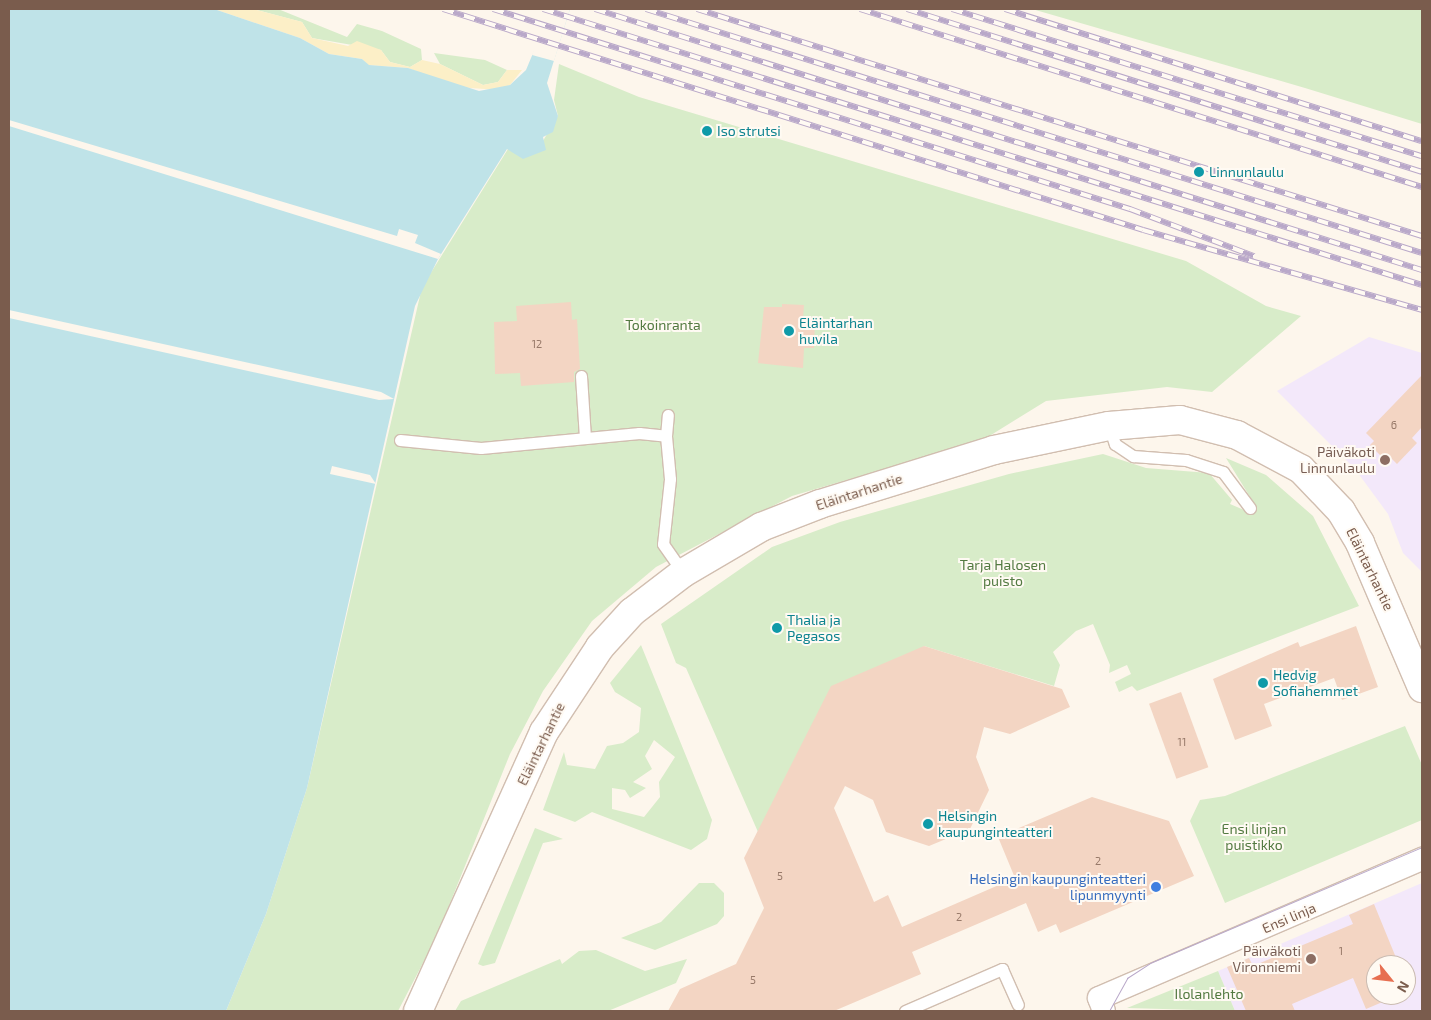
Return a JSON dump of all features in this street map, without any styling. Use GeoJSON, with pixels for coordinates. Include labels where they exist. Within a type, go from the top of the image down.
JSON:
{"type":"FeatureCollection","features":[{"type":"Feature","properties":{"kind":"main road","name":"Eläintarhantie"},"geometry":{"type":"LineString","coordinates":[[418,1011],[544,732],[574,682],[632,612],[683,572],[761,528],[820,504],[994,450],[1109,426],[1180,420],[1237,435],[1301,469],[1326,491],[1360,543],[1422,688]]}},
{"type":"Feature","properties":{"kind":"street","name":"Ensi linja"},"geometry":{"type":"LineString","coordinates":[[1102,1005],[1422,859]]}},
{"type":"Feature","properties":{"kind":"lane"},"geometry":{"type":"LineString","coordinates":[[581,376],[585,438]]}},
{"type":"Feature","properties":{"kind":"lane"},"geometry":{"type":"LineString","coordinates":[[668,415],[666,436],[670,479],[663,544],[683,572]]}},
{"type":"Feature","properties":{"kind":"lane"},"geometry":{"type":"LineString","coordinates":[[1109,426],[1115,444],[1133,456],[1186,460],[1223,472],[1250,508]]}},
{"type":"Feature","properties":{"kind":"lane"},"geometry":{"type":"LineString","coordinates":[[400,440],[481,448],[639,432],[666,436]]}},
{"type":"Feature","properties":{"kind":"lane"},"geometry":{"type":"LineString","coordinates":[[905,1011],[1002,969],[1018,1005]]}},
{"type":"Feature","properties":{"kind":"shaded area","name":"Päiväkoti Linnunlaulu"},"geometry":{"type":"Polygon","coordinates":[[[1369,337],[1422,353],[1422,572],[1403,553],[1388,514],[1355,469],[1277,391],[1369,337]]]}},
{"type":"Feature","properties":{"kind":"shaded area"},"geometry":{"type":"Polygon","coordinates":[[[1422,883],[1422,1011],[1235,1011],[1218,971],[1422,883]]]}},
{"type":"Feature","properties":{"kind":"green space"},"geometry":{"type":"Polygon","coordinates":[[[253,9],[278,9],[347,37],[357,24],[382,31],[421,49],[422,60],[410,67],[390,62],[381,50],[312,38],[302,22],[253,9]]]}},
{"type":"Feature","properties":{"kind":"green space"},"geometry":{"type":"Polygon","coordinates":[[[1032,9],[1422,9],[1422,124],[1305,88],[1032,9]]]}},
{"type":"Feature","properties":{"kind":"green space"},"geometry":{"type":"Polygon","coordinates":[[[434,53],[485,60],[507,70],[498,82],[483,85],[440,64],[434,53]]]}},
{"type":"Feature","properties":{"kind":"green space","name":"Tokoinranta"},"geometry":{"type":"Polygon","coordinates":[[[559,64],[639,97],[1186,261],[1266,306],[1301,316],[1212,392],[1167,387],[1046,401],[983,440],[792,496],[656,567],[592,621],[543,691],[510,754],[436,938],[398,1011],[226,1011],[266,914],[307,788],[422,287],[508,149],[535,154],[558,116],[554,100],[559,64]]]}},
{"type":"Feature","properties":{"kind":"green space","name":"Tarja Halosen puisto"},"geometry":{"type":"Polygon","coordinates":[[[1103,454],[1146,468],[1209,473],[1232,500],[1230,504],[1244,510],[1255,505],[1226,458],[1266,475],[1313,516],[1359,606],[1137,691],[1132,686],[1119,692],[1115,682],[1131,674],[1127,665],[1109,673],[1110,665],[1093,624],[1076,631],[1053,652],[1060,665],[1054,686],[924,646],[758,832],[686,668],[676,663],[661,624],[772,547],[840,522],[1009,474],[1103,454]]]}},
{"type":"Feature","properties":{"kind":"green space"},"geometry":{"type":"Polygon","coordinates":[[[641,645],[712,820],[707,839],[691,850],[592,812],[575,822],[543,810],[564,752],[567,765],[595,769],[607,746],[623,743],[639,732],[641,708],[615,692],[610,683],[641,645]],[[654,740],[645,756],[652,769],[633,782],[646,788],[630,798],[625,790],[612,788],[612,809],[644,817],[660,797],[659,782],[675,757],[654,740]]]}},
{"type":"Feature","properties":{"kind":"green space","name":"Ensi linjan puistikko"},"geometry":{"type":"Polygon","coordinates":[[[1405,726],[1422,765],[1422,820],[1225,903],[1190,821],[1200,800],[1225,796],[1405,726]]]}},
{"type":"Feature","properties":{"kind":"green space"},"geometry":{"type":"Polygon","coordinates":[[[535,828],[563,839],[543,843],[495,963],[483,966],[478,964],[535,828]]]}},
{"type":"Feature","properties":{"kind":"green space"},"geometry":{"type":"Polygon","coordinates":[[[699,883],[714,883],[724,893],[724,916],[717,924],[655,950],[621,938],[661,922],[699,883]]]}},
{"type":"Feature","properties":{"kind":"green space"},"geometry":{"type":"Polygon","coordinates":[[[596,950],[645,971],[687,959],[676,983],[608,1011],[455,1011],[461,1001],[560,959],[562,964],[579,951],[596,950]]]}},
{"type":"Feature","properties":{"kind":"green space","name":"Ilolanlehto"},"geometry":{"type":"Polygon","coordinates":[[[1218,971],[1235,1011],[1127,1008],[1218,971]]]}},
{"type":"Feature","properties":{"kind":"sand"},"geometry":{"type":"Polygon","coordinates":[[[214,9],[253,9],[302,22],[312,38],[348,46],[357,41],[381,50],[390,62],[410,67],[422,60],[440,64],[483,85],[498,82],[507,70],[522,70],[510,85],[499,90],[456,87],[408,68],[368,65],[362,59],[329,54],[300,38],[214,9]]]}},
{"type":"Feature","properties":{"kind":"water"},"geometry":{"type":"Polygon","coordinates":[[[9,9],[214,9],[300,38],[329,54],[362,59],[369,65],[408,68],[479,91],[510,85],[526,70],[536,46],[570,9],[547,83],[558,116],[553,132],[543,137],[546,150],[523,159],[507,149],[438,259],[415,306],[307,788],[266,914],[226,1011],[9,1011],[9,9]]]}},
{"type":"Feature","properties":{"kind":"pier"},"geometry":{"type":"Polygon","coordinates":[[[547,9],[570,9],[554,61],[532,55],[547,9]]]}},
{"type":"Feature","properties":{"kind":"pier"},"geometry":{"type":"Polygon","coordinates":[[[9,120],[397,236],[399,229],[418,235],[415,243],[441,254],[438,259],[9,126],[9,120]]]}},
{"type":"Feature","properties":{"kind":"pier"},"geometry":{"type":"Polygon","coordinates":[[[9,310],[381,392],[394,399],[379,400],[9,318],[9,310]]]}},
{"type":"Feature","properties":{"kind":"pier"},"geometry":{"type":"Polygon","coordinates":[[[332,466],[370,475],[376,484],[330,474],[332,466]]]}},
{"type":"Feature","properties":{"kind":"building"},"geometry":{"type":"Polygon","coordinates":[[[571,302],[572,320],[577,319],[580,369],[574,372],[574,382],[521,386],[520,373],[495,374],[494,322],[517,321],[516,306],[571,302]]]}},
{"type":"Feature","properties":{"kind":"building","name":"Eläintarhan huvila"},"geometry":{"type":"Polygon","coordinates":[[[782,304],[804,305],[803,318],[815,319],[814,348],[804,348],[803,368],[758,363],[764,307],[782,307],[782,304]]]}},
{"type":"Feature","properties":{"kind":"building"},"geometry":{"type":"Polygon","coordinates":[[[1422,375],[1422,427],[1412,438],[1417,443],[1397,464],[1391,458],[1387,462],[1370,445],[1374,441],[1366,433],[1422,375]]]}},
{"type":"Feature","properties":{"kind":"building","name":"Hedvig Sofiahemmet"},"geometry":{"type":"Polygon","coordinates":[[[1356,626],[1378,687],[1342,700],[1334,678],[1264,704],[1272,726],[1235,740],[1213,679],[1298,642],[1300,647],[1356,626]]]}},
{"type":"Feature","properties":{"kind":"building","name":"Helsingin kaupunginteatteri"},"geometry":{"type":"Polygon","coordinates":[[[924,646],[1062,689],[1070,707],[1010,734],[984,727],[976,757],[989,790],[970,829],[929,846],[886,832],[873,800],[845,786],[834,808],[874,902],[888,895],[902,927],[1015,878],[998,837],[1092,797],[1169,821],[1194,876],[1060,933],[1056,924],[1038,932],[1026,903],[912,952],[921,974],[834,1011],[668,1011],[680,989],[736,964],[764,908],[744,858],[831,686],[924,646]]]}},
{"type":"Feature","properties":{"kind":"building"},"geometry":{"type":"Polygon","coordinates":[[[1181,692],[1208,767],[1176,779],[1149,704],[1181,692]]]}},
{"type":"Feature","properties":{"kind":"building"},"geometry":{"type":"Polygon","coordinates":[[[1374,904],[1395,955],[1366,955],[1366,1005],[1375,1005],[1366,1009],[1353,978],[1292,1004],[1295,1011],[1246,1011],[1227,967],[1249,958],[1253,966],[1353,924],[1349,915],[1374,904]]]}},
{"type":"Feature","properties":{"kind":"tram line"},"geometry":{"type":"LineString","coordinates":[[1109,1011],[1127,978],[1150,963],[1422,847]]}},
{"type":"Feature","properties":{"kind":"railway"},"geometry":{"type":"LineString","coordinates":[[443,9],[1143,230],[1422,310]]}},
{"type":"Feature","properties":{"kind":"railway"},"geometry":{"type":"LineString","coordinates":[[493,9],[1130,209],[1254,256]]}},
{"type":"Feature","properties":{"kind":"railway"},"geometry":{"type":"LineString","coordinates":[[543,9],[1422,285]]}},
{"type":"Feature","properties":{"kind":"railway"},"geometry":{"type":"LineString","coordinates":[[595,9],[1422,270]]}},
{"type":"Feature","properties":{"kind":"railway"},"geometry":{"type":"LineString","coordinates":[[646,9],[1422,253]]}},
{"type":"Feature","properties":{"kind":"railway"},"geometry":{"type":"LineString","coordinates":[[697,9],[1422,236]]}},
{"type":"Feature","properties":{"kind":"railway"},"geometry":{"type":"LineString","coordinates":[[860,9],[1422,187]]}},
{"type":"Feature","properties":{"kind":"railway"},"geometry":{"type":"LineString","coordinates":[[907,9],[1422,172]]}},
{"type":"Feature","properties":{"kind":"railway"},"geometry":{"type":"LineString","coordinates":[[952,9],[1422,156]]}},
{"type":"Feature","properties":{"kind":"railway"},"geometry":{"type":"LineString","coordinates":[[1005,9],[1422,141]]}},
{"type":"Feature","properties":{"kind":"place","name":"Iso strutsi"},"geometry":{"type":"Point","coordinates":[707,131]}},
{"type":"Feature","properties":{"kind":"place","name":"Linnunlaulu"},"geometry":{"type":"Point","coordinates":[1199,172]}},
{"type":"Feature","properties":{"kind":"place","name":"Eläintarhan huvila"},"geometry":{"type":"Point","coordinates":[789,331]}},
{"type":"Feature","properties":{"kind":"place","name":"Päiväkoti Linnunlaulu"},"geometry":{"type":"Point","coordinates":[1385,460]}},
{"type":"Feature","properties":{"kind":"place","name":"Thalia ja Pegasos"},"geometry":{"type":"Point","coordinates":[777,628]}},
{"type":"Feature","properties":{"kind":"place","name":"Hedvig Sofiahemmet"},"geometry":{"type":"Point","coordinates":[1263,683]}},
{"type":"Feature","properties":{"kind":"place","name":"Helsingin kaupunginteatteri"},"geometry":{"type":"Point","coordinates":[928,824]}},
{"type":"Feature","properties":{"kind":"place","name":"Helsingin kaupunginteatteri lipunmyynti"},"geometry":{"type":"Point","coordinates":[1156,887]}},
{"type":"Feature","properties":{"kind":"place","name":"Päiväkoti Vironniemi"},"geometry":{"type":"Point","coordinates":[1311,959]}}]}
